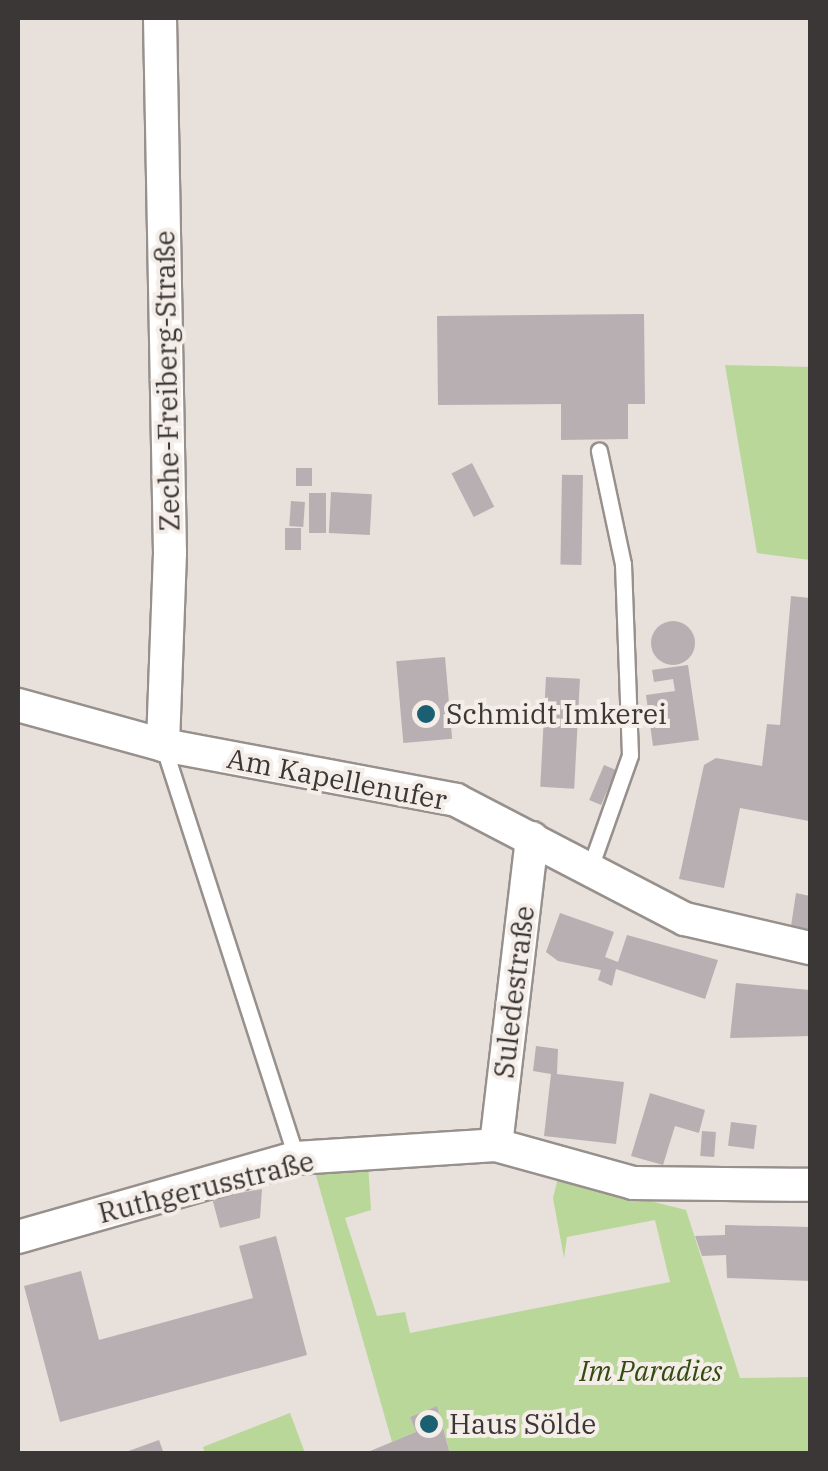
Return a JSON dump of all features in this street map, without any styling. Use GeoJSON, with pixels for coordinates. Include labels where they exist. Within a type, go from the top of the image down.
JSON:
{"type":"FeatureCollection","features":[{"type":"Feature","properties":{"kind":"street","name":"Zeche-Freiberg-Straße"},"geometry":{"type":"LineString","coordinates":[[160,18],[170,553],[163,745]]}},
{"type":"Feature","properties":{"kind":"street","name":"Am Kapellenufer"},"geometry":{"type":"LineString","coordinates":[[18,705],[163,745],[456,800],[685,919],[810,948]]}},
{"type":"Feature","properties":{"kind":"street","name":"Suledestraße"},"geometry":{"type":"LineString","coordinates":[[496,1145],[532,838]]}},
{"type":"Feature","properties":{"kind":"street","name":"Ruthgerusstraße"},"geometry":{"type":"LineString","coordinates":[[18,1237],[296,1158],[496,1145],[633,1183],[810,1185]]}},
{"type":"Feature","properties":{"kind":"lane"},"geometry":{"type":"LineString","coordinates":[[590,868],[630,754],[623,564],[599,451]]}},
{"type":"Feature","properties":{"kind":"lane"},"geometry":{"type":"LineString","coordinates":[[163,745],[296,1158]]}},
{"type":"Feature","properties":{"kind":"green space"},"geometry":{"type":"Polygon","coordinates":[[[725,365],[810,367],[810,560],[757,553],[725,365]]]}},
{"type":"Feature","properties":{"kind":"green space","name":"Im Paradies"},"geometry":{"type":"Polygon","coordinates":[[[368,1163],[371,1210],[345,1218],[377,1316],[405,1312],[410,1333],[670,1282],[655,1220],[567,1237],[564,1258],[553,1198],[558,1178],[686,1210],[740,1378],[810,1377],[810,1453],[450,1453],[437,1406],[410,1417],[416,1432],[392,1442],[313,1165],[368,1163]]]}},
{"type":"Feature","properties":{"kind":"green space"},"geometry":{"type":"Polygon","coordinates":[[[290,1413],[305,1453],[205,1453],[203,1447],[290,1413]]]}},
{"type":"Feature","properties":{"kind":"building"},"geometry":{"type":"Polygon","coordinates":[[[644,314],[645,404],[628,404],[628,439],[561,440],[561,404],[438,405],[437,316],[644,314]]]}},
{"type":"Feature","properties":{"kind":"building"},"geometry":{"type":"Polygon","coordinates":[[[472,463],[494,507],[474,517],[452,473],[472,463]]]}},
{"type":"Feature","properties":{"kind":"building"},"geometry":{"type":"Polygon","coordinates":[[[296,468],[312,468],[312,486],[296,486],[296,468]]]}},
{"type":"Feature","properties":{"kind":"building"},"geometry":{"type":"Polygon","coordinates":[[[562,475],[583,475],[581,565],[560,565],[562,475]]]}},
{"type":"Feature","properties":{"kind":"building"},"geometry":{"type":"Polygon","coordinates":[[[331,492],[372,494],[370,535],[329,533],[331,492]]]}},
{"type":"Feature","properties":{"kind":"building"},"geometry":{"type":"Polygon","coordinates":[[[309,493],[326,493],[326,533],[309,533],[309,493]]]}},
{"type":"Feature","properties":{"kind":"building"},"geometry":{"type":"Polygon","coordinates":[[[291,501],[305,502],[303,527],[289,526],[291,501]]]}},
{"type":"Feature","properties":{"kind":"building"},"geometry":{"type":"Polygon","coordinates":[[[285,528],[301,528],[301,550],[285,550],[285,528]]]}},
{"type":"Feature","properties":{"kind":"building"},"geometry":{"type":"Polygon","coordinates":[[[791,596],[810,598],[809,821],[740,808],[724,888],[679,879],[704,765],[716,758],[762,766],[767,724],[780,725],[791,596]]]}},
{"type":"Feature","properties":{"kind":"building"},"geometry":{"type":"Polygon","coordinates":[[[673,621],[689,627],[695,643],[689,659],[673,665],[657,659],[651,643],[657,627],[673,621]]]}},
{"type":"Feature","properties":{"kind":"building","name":"Schmidt Imkerei"},"geometry":{"type":"Polygon","coordinates":[[[445,657],[452,739],[403,743],[396,661],[445,657]]]}},
{"type":"Feature","properties":{"kind":"building"},"geometry":{"type":"Polygon","coordinates":[[[688,665],[699,740],[653,746],[646,695],[675,691],[673,679],[654,682],[652,670],[688,665]]]}},
{"type":"Feature","properties":{"kind":"building"},"geometry":{"type":"Polygon","coordinates":[[[546,677],[580,679],[574,789],[540,787],[546,677]]]}},
{"type":"Feature","properties":{"kind":"building"},"geometry":{"type":"Polygon","coordinates":[[[604,765],[616,770],[601,805],[589,800],[604,765]]]}},
{"type":"Feature","properties":{"kind":"building"},"geometry":{"type":"Polygon","coordinates":[[[796,893],[810,896],[810,929],[791,926],[796,893]]]}},
{"type":"Feature","properties":{"kind":"building"},"geometry":{"type":"Polygon","coordinates":[[[560,913],[614,932],[605,957],[618,962],[627,935],[718,960],[705,999],[616,969],[612,986],[598,980],[601,970],[558,961],[546,952],[560,913]]]}},
{"type":"Feature","properties":{"kind":"building"},"geometry":{"type":"Polygon","coordinates":[[[736,983],[810,990],[810,1036],[730,1038],[736,983]]]}},
{"type":"Feature","properties":{"kind":"building"},"geometry":{"type":"Polygon","coordinates":[[[536,1046],[558,1049],[557,1074],[624,1082],[616,1144],[544,1136],[551,1074],[533,1071],[536,1046]]]}},
{"type":"Feature","properties":{"kind":"building"},"geometry":{"type":"Polygon","coordinates":[[[650,1093],[705,1110],[699,1133],[675,1126],[663,1165],[631,1156],[650,1093]]]}},
{"type":"Feature","properties":{"kind":"building"},"geometry":{"type":"Polygon","coordinates":[[[731,1122],[757,1125],[754,1149],[728,1146],[731,1122]]]}},
{"type":"Feature","properties":{"kind":"building"},"geometry":{"type":"Polygon","coordinates":[[[702,1131],[716,1132],[714,1157],[700,1156],[702,1131]]]}},
{"type":"Feature","properties":{"kind":"building"},"geometry":{"type":"Polygon","coordinates":[[[262,1189],[260,1218],[220,1228],[212,1198],[262,1189]]]}},
{"type":"Feature","properties":{"kind":"building"},"geometry":{"type":"Polygon","coordinates":[[[725,1225],[810,1227],[810,1281],[727,1278],[726,1255],[702,1256],[695,1236],[725,1235],[725,1225]]]}},
{"type":"Feature","properties":{"kind":"building"},"geometry":{"type":"Polygon","coordinates":[[[276,1236],[307,1355],[60,1422],[24,1286],[81,1271],[99,1340],[253,1298],[239,1246],[276,1236]]]}},
{"type":"Feature","properties":{"kind":"building","name":"Haus Sölde"},"geometry":{"type":"Polygon","coordinates":[[[437,1406],[450,1454],[363,1454],[416,1432],[410,1417],[437,1406]]]}},
{"type":"Feature","properties":{"kind":"building"},"geometry":{"type":"Polygon","coordinates":[[[159,1440],[164,1454],[123,1454],[123,1453],[159,1440]]]}},
{"type":"Feature","properties":{"kind":"place","name":"Schmidt Imkerei"},"geometry":{"type":"Point","coordinates":[426,714]}},
{"type":"Feature","properties":{"kind":"place","name":"Haus Sölde"},"geometry":{"type":"Point","coordinates":[429,1424]}}]}
